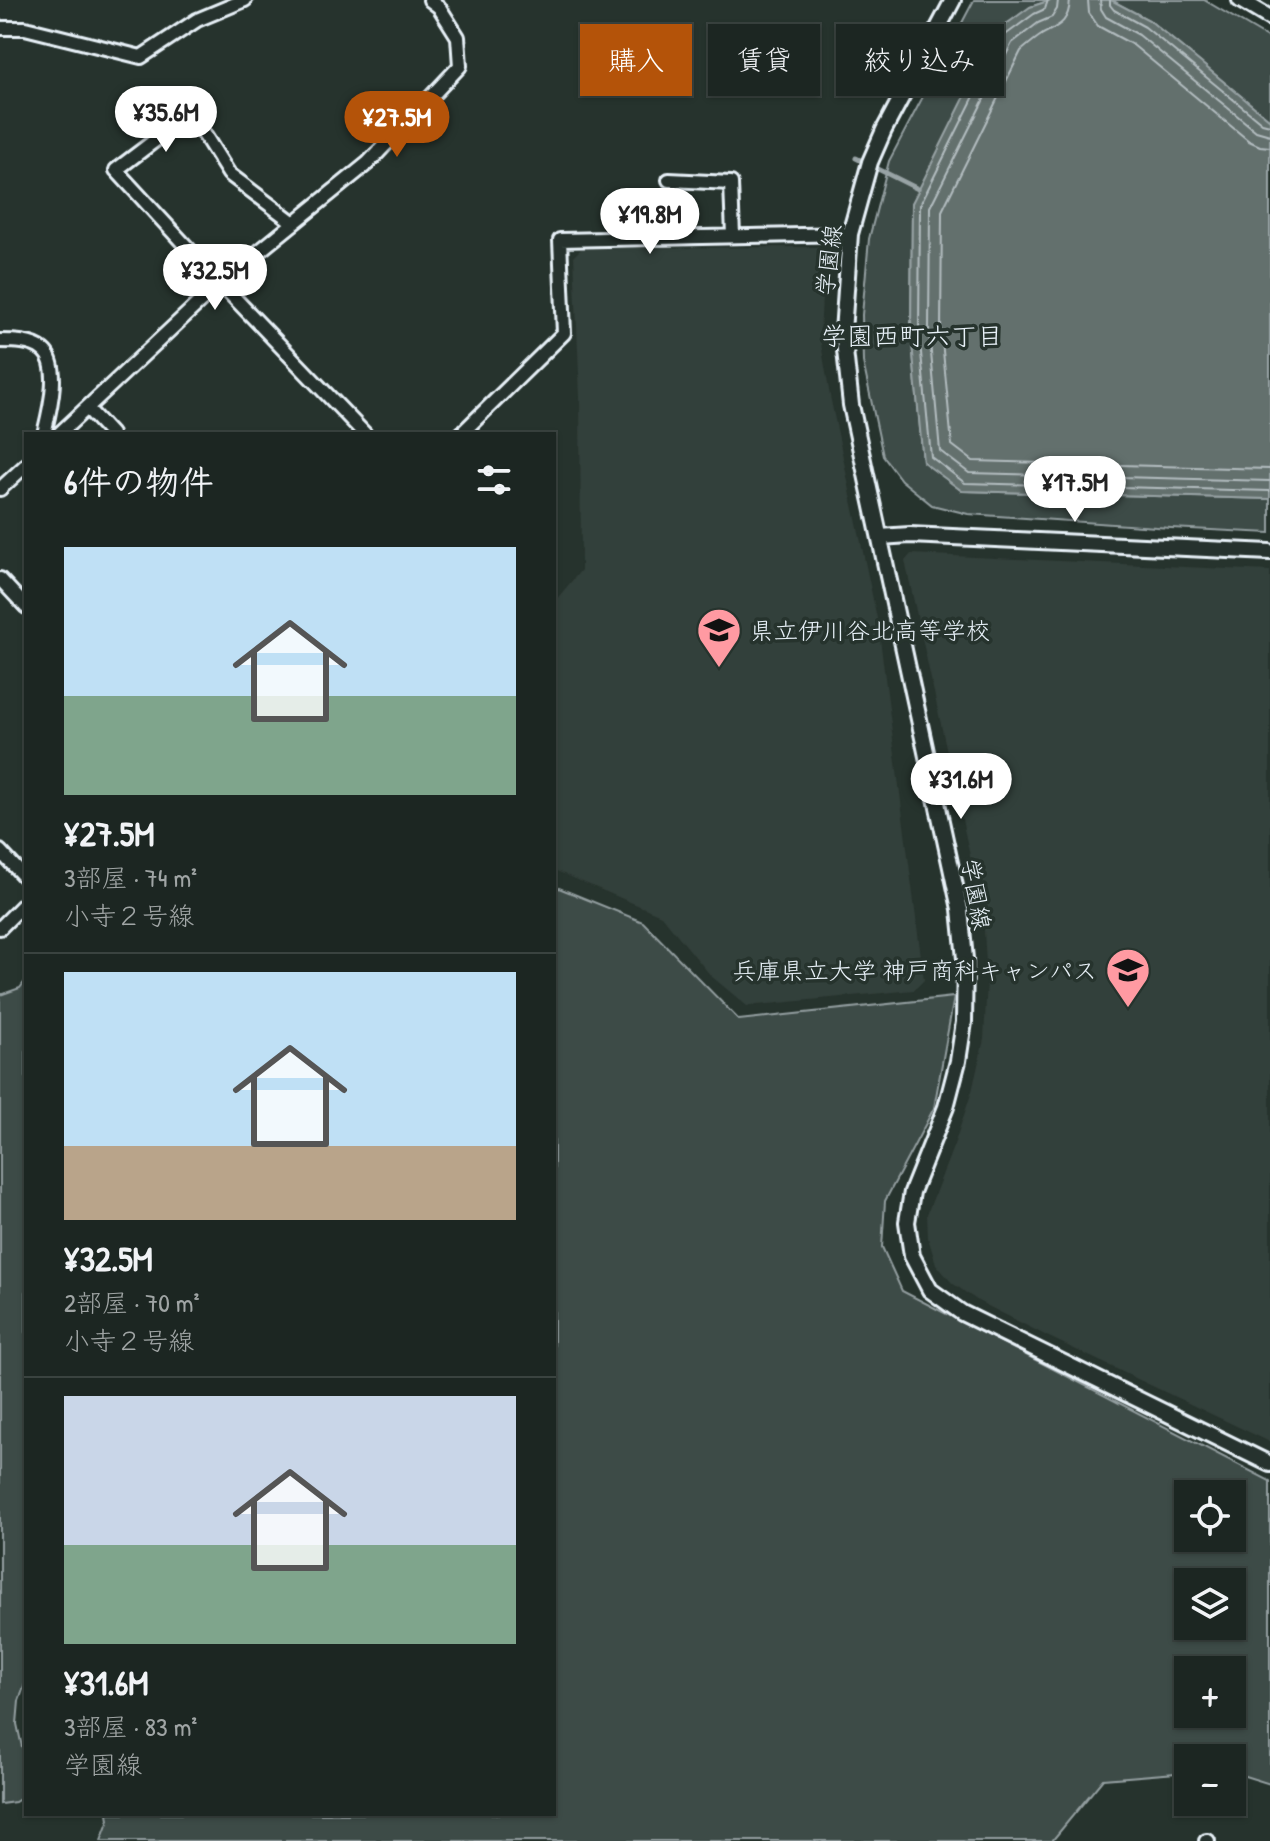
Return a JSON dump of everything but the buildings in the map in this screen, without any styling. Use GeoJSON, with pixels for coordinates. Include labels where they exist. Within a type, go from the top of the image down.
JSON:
{"type":"FeatureCollection","features":[{"type":"Feature","properties":{"kind":"street"},"geometry":{"type":"LineString","coordinates":[[0,28],[25,28],[141,57],[197,20],[245,0]]}},
{"type":"Feature","properties":{"kind":"street"},"geometry":{"type":"LineString","coordinates":[[61,432],[220,283],[368,163],[460,66],[458,37],[439,7],[430,0]]}},
{"type":"Feature","properties":{"kind":"street","name":"学園線"},"geometry":{"type":"LineString","coordinates":[[953,0],[870,162],[850,234],[843,332],[851,405],[960,909],[965,959],[964,1022],[958,1061],[946,1107],[912,1192],[907,1222],[912,1256],[930,1290],[962,1313],[1270,1464]]}},
{"type":"Feature","properties":{"kind":"street"},"geometry":{"type":"LineString","coordinates":[[1240,0],[1270,18]]}},
{"type":"Feature","properties":{"kind":"street"},"geometry":{"type":"LineString","coordinates":[[294,223],[229,174],[202,131],[189,121],[178,123],[116,170],[363,432]]}},
{"type":"Feature","properties":{"kind":"street"},"geometry":{"type":"LineString","coordinates":[[669,180],[731,183],[733,236]]}},
{"type":"Feature","properties":{"kind":"street"},"geometry":{"type":"LineString","coordinates":[[463,432],[564,333],[560,240],[850,234]]}},
{"type":"Feature","properties":{"kind":"street"},"geometry":{"type":"LineString","coordinates":[[0,341],[21,342],[43,350],[53,366],[52,399],[44,432]]}},
{"type":"Feature","properties":{"kind":"street"},"geometry":{"type":"LineString","coordinates":[[87,408],[109,432]]}},
{"type":"Feature","properties":{"kind":"street"},"geometry":{"type":"LineString","coordinates":[[0,489],[24,467]]}},
{"type":"Feature","properties":{"kind":"street"},"geometry":{"type":"LineString","coordinates":[[880,537],[910,535],[1270,552]]}},
{"type":"Feature","properties":{"kind":"street"},"geometry":{"type":"LineString","coordinates":[[0,579],[24,605]]}},
{"type":"Feature","properties":{"kind":"street"},"geometry":{"type":"LineString","coordinates":[[0,851],[24,877]]}},
{"type":"Feature","properties":{"kind":"street"},"geometry":{"type":"LineString","coordinates":[[0,928],[24,904]]}},
{"type":"Feature","properties":{"kind":"shaded area"},"geometry":{"type":"Polygon","coordinates":[[[974,0],[1051,0],[1030,7],[1004,50],[1004,24],[961,24],[974,0]]]}},
{"type":"Feature","properties":{"kind":"shaded area"},"geometry":{"type":"Polygon","coordinates":[[[1111,0],[1204,0],[1270,39],[1270,120],[1149,20],[1111,0]]]}},
{"type":"Feature","properties":{"kind":"shaded area"},"geometry":{"type":"Polygon","coordinates":[[[923,96],[976,96],[912,203],[911,332],[923,461],[962,491],[1270,499],[1270,533],[968,514],[932,505],[901,480],[883,456],[863,362],[862,315],[869,239],[889,161],[923,96]]]}},
{"type":"Feature","properties":{"kind":"shaded area","name":"県立伊川谷北高等学校"},"geometry":{"type":"Polygon","coordinates":[[[817,247],[824,254],[820,338],[878,623],[924,980],[914,990],[747,1006],[711,976],[661,915],[556,871],[556,600],[581,570],[580,398],[574,256],[582,248],[817,247]]]}},
{"type":"Feature","properties":{"kind":"shaded area","name":"兵庫県立大学 神戸商科キャンパス"},"geometry":{"type":"Polygon","coordinates":[[[911,554],[1270,571],[1270,1442],[978,1301],[952,1283],[936,1264],[928,1238],[927,1214],[972,1091],[984,1039],[987,979],[983,915],[905,561],[911,554]]]}},
{"type":"Feature","properties":{"kind":"shaded area"},"geometry":{"type":"Polygon","coordinates":[[[556,887],[643,922],[739,1020],[954,997],[934,1108],[885,1201],[882,1247],[902,1291],[1270,1481],[1270,1784],[1246,1776],[1246,1744],[1174,1744],[1174,1773],[1103,1779],[1052,1841],[101,1841],[108,1816],[556,1816],[556,887]]]}},
{"type":"Feature","properties":{"kind":"shaded area"},"geometry":{"type":"Polygon","coordinates":[[[24,983],[24,1687],[17,1724],[24,1750],[24,1796],[15,1802],[0,1804],[0,995],[20,988],[24,983]]]}},
{"type":"Feature","properties":{"kind":"water"},"geometry":{"type":"Polygon","coordinates":[[[1051,0],[1111,0],[1149,20],[1270,120],[1270,499],[962,491],[923,462],[911,332],[912,203],[965,96],[1004,96],[1004,26],[1030,7],[1051,0]]]}},
{"type":"Feature","properties":{"kind":"waterway"},"geometry":{"type":"LineString","coordinates":[[856,158],[918,189]]}},
{"type":"Feature","properties":{"kind":"place","name":"県立伊川谷北高等学校"},"geometry":{"type":"Point","coordinates":[719,669]}},
{"type":"Feature","properties":{"kind":"place","name":"兵庫県立大学 神戸商科キャンパス"},"geometry":{"type":"Point","coordinates":[1128,1009]}},
{"type":"Feature","properties":{"kind":"district","name":"学園西町六丁目"},"geometry":{"type":"Point","coordinates":[912,335]}}]}
